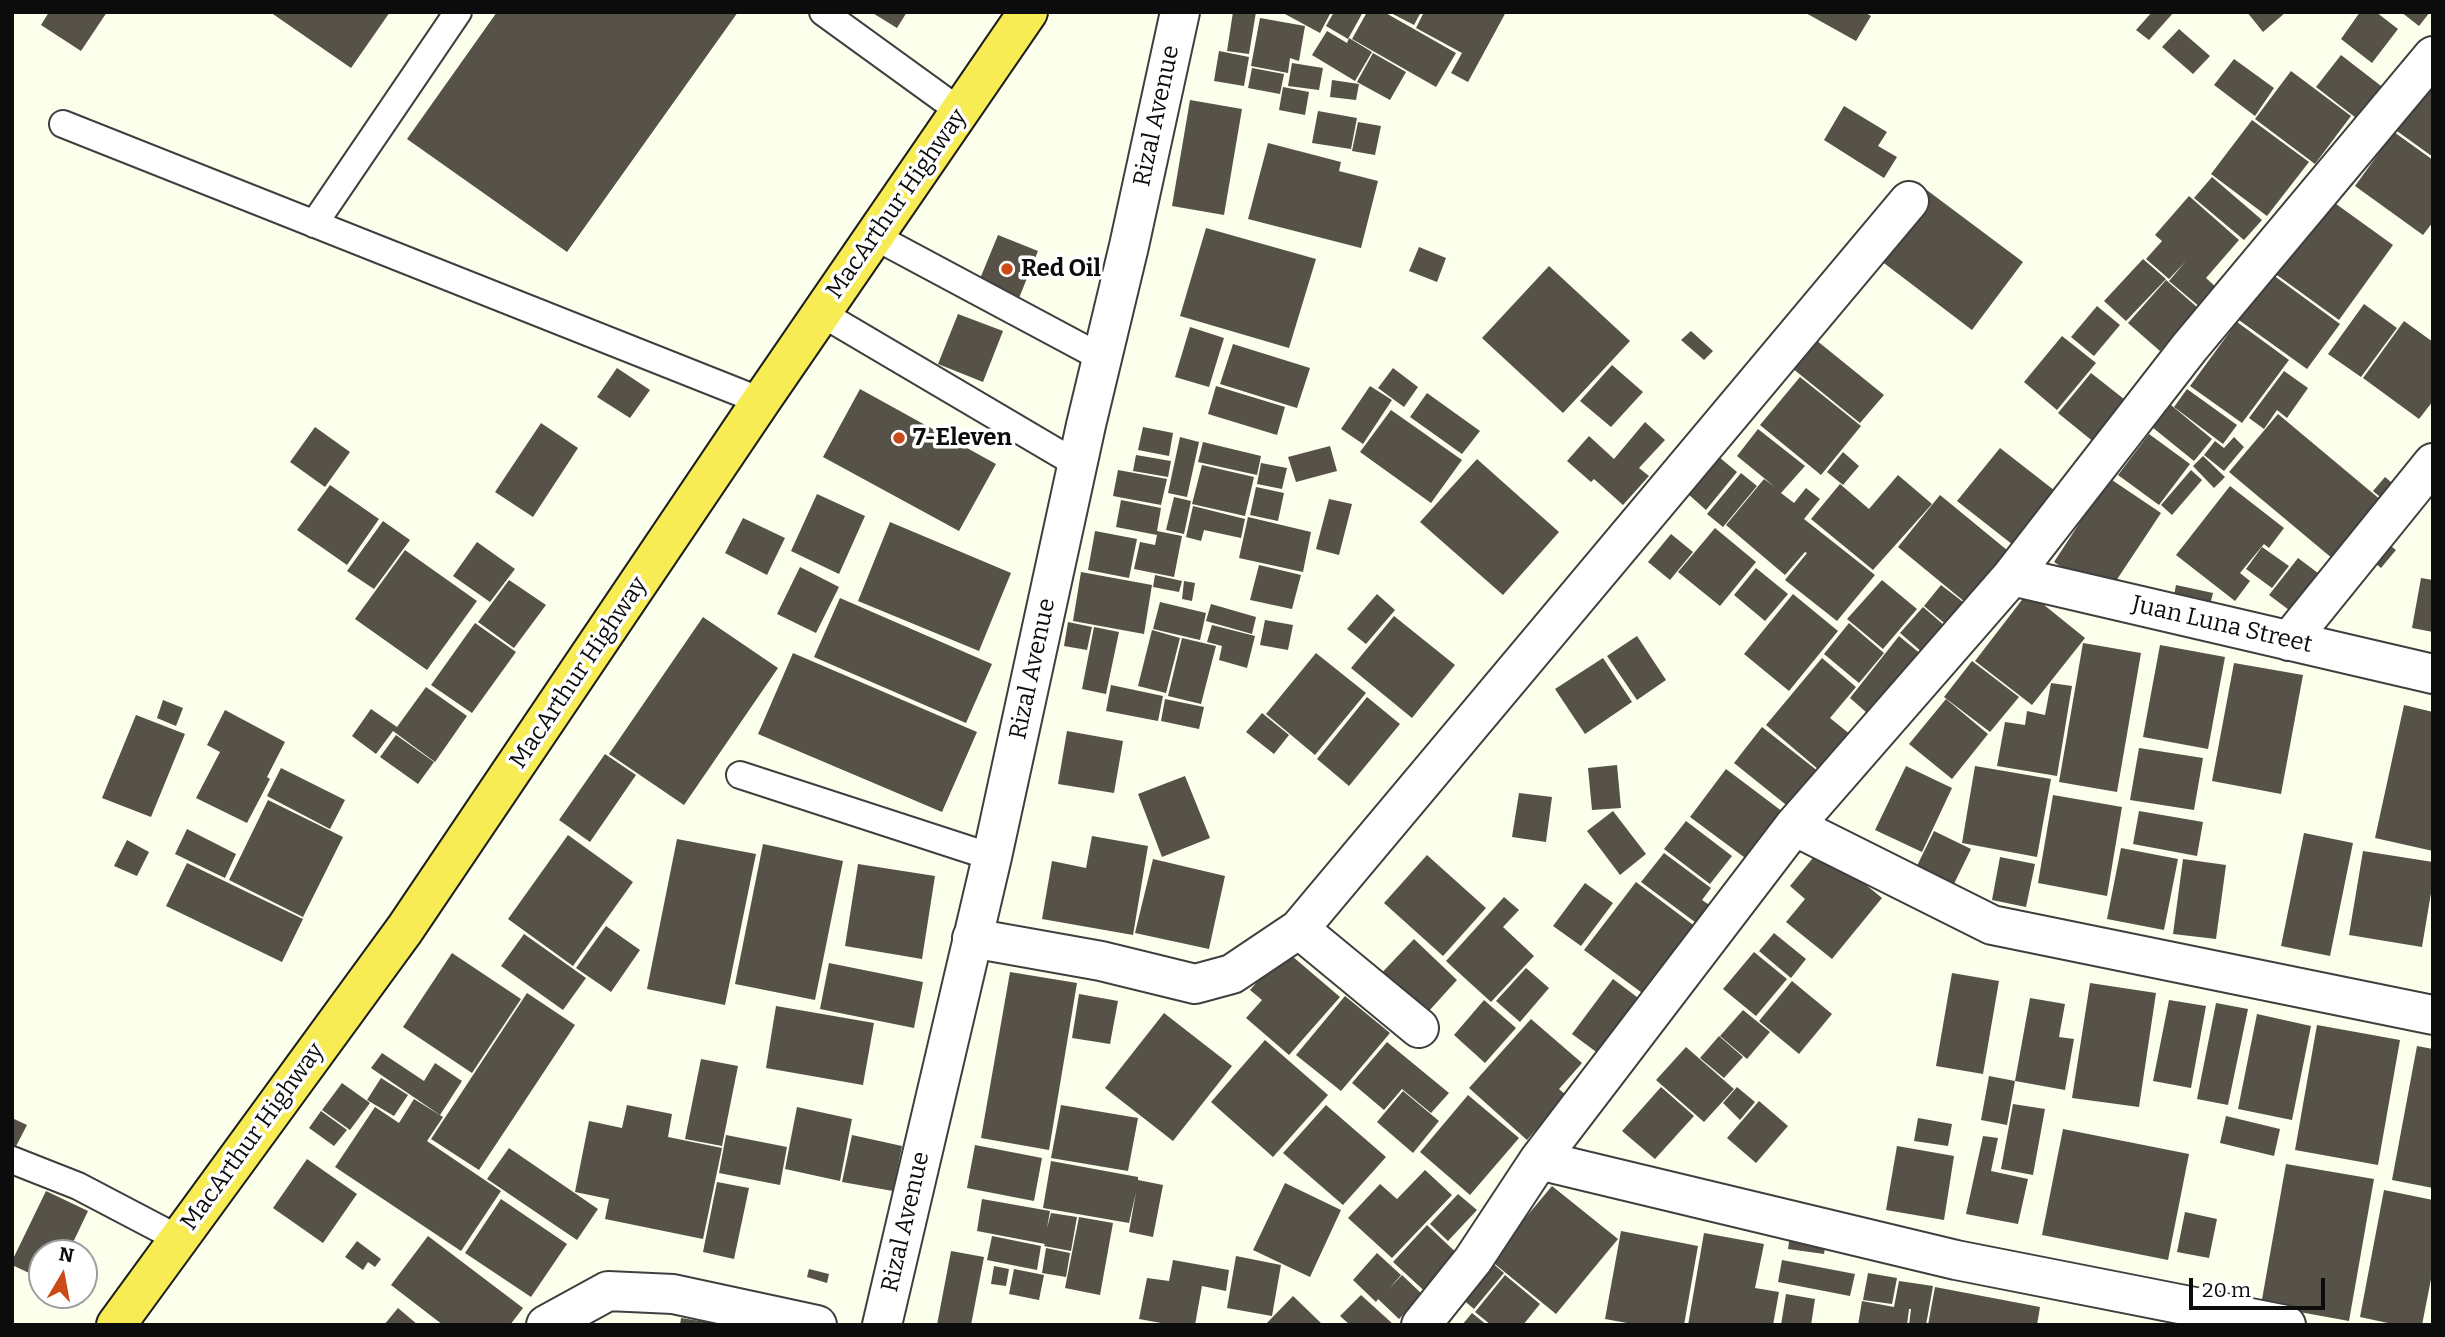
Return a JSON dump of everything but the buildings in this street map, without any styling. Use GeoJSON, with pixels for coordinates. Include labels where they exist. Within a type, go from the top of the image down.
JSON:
{"type":"FeatureCollection","features":[{"type":"Feature","properties":{"kind":"highway","name":"MacArthur Highway"},"geometry":{"type":"LineString","coordinates":[[117,1325],[413,918],[761,401],[1028,12]]}},
{"type":"Feature","properties":{"kind":"street","name":"Rizal Avenue"},"geometry":{"type":"LineString","coordinates":[[883,1325],[992,857],[1077,464],[1129,246],[1180,12]]}},
{"type":"Feature","properties":{"kind":"street"},"geometry":{"type":"LineString","coordinates":[[1421,1325],[1473,1260],[1539,1160],[1794,826],[2012,576],[2189,348],[2433,56]]}},
{"type":"Feature","properties":{"kind":"street"},"geometry":{"type":"LineString","coordinates":[[972,938],[1101,961],[1195,984],[1232,974],[1299,929],[1909,201]]}},
{"type":"Feature","properties":{"kind":"street"},"geometry":{"type":"LineString","coordinates":[[2289,641],[2433,463]]}},
{"type":"Feature","properties":{"kind":"street","name":"Juan Luna Street"},"geometry":{"type":"LineString","coordinates":[[2012,576],[2433,674]]}},
{"type":"Feature","properties":{"kind":"street"},"geometry":{"type":"LineString","coordinates":[[1794,826],[1992,925],[2433,1015]]}},
{"type":"Feature","properties":{"kind":"street"},"geometry":{"type":"LineString","coordinates":[[1299,929],[1419,1028]]}},
{"type":"Feature","properties":{"kind":"street"},"geometry":{"type":"LineString","coordinates":[[1539,1160],[1956,1260],[2287,1325]]}},
{"type":"Feature","properties":{"kind":"street"},"geometry":{"type":"LineString","coordinates":[[546,1325],[608,1291],[673,1294],[817,1325]]}},
{"type":"Feature","properties":{"kind":"lane"},"geometry":{"type":"LineString","coordinates":[[314,224],[458,12]]}},
{"type":"Feature","properties":{"kind":"lane"},"geometry":{"type":"LineString","coordinates":[[823,12],[961,112]]}},
{"type":"Feature","properties":{"kind":"lane"},"geometry":{"type":"LineString","coordinates":[[64,124],[761,401]]}},
{"type":"Feature","properties":{"kind":"lane"},"geometry":{"type":"LineString","coordinates":[[874,236],[1102,358]]}},
{"type":"Feature","properties":{"kind":"lane"},"geometry":{"type":"LineString","coordinates":[[821,313],[1077,464]]}},
{"type":"Feature","properties":{"kind":"lane"},"geometry":{"type":"LineString","coordinates":[[740,775],[992,857]]}},
{"type":"Feature","properties":{"kind":"lane"},"geometry":{"type":"LineString","coordinates":[[12,1160],[78,1186],[179,1239]]}},
{"type":"Feature","properties":{"kind":"place","name":"Red Oil"},"geometry":{"type":"Point","coordinates":[1007,269]}},
{"type":"Feature","properties":{"kind":"place","name":"7-Eleven"},"geometry":{"type":"Point","coordinates":[899,438]}}]}
